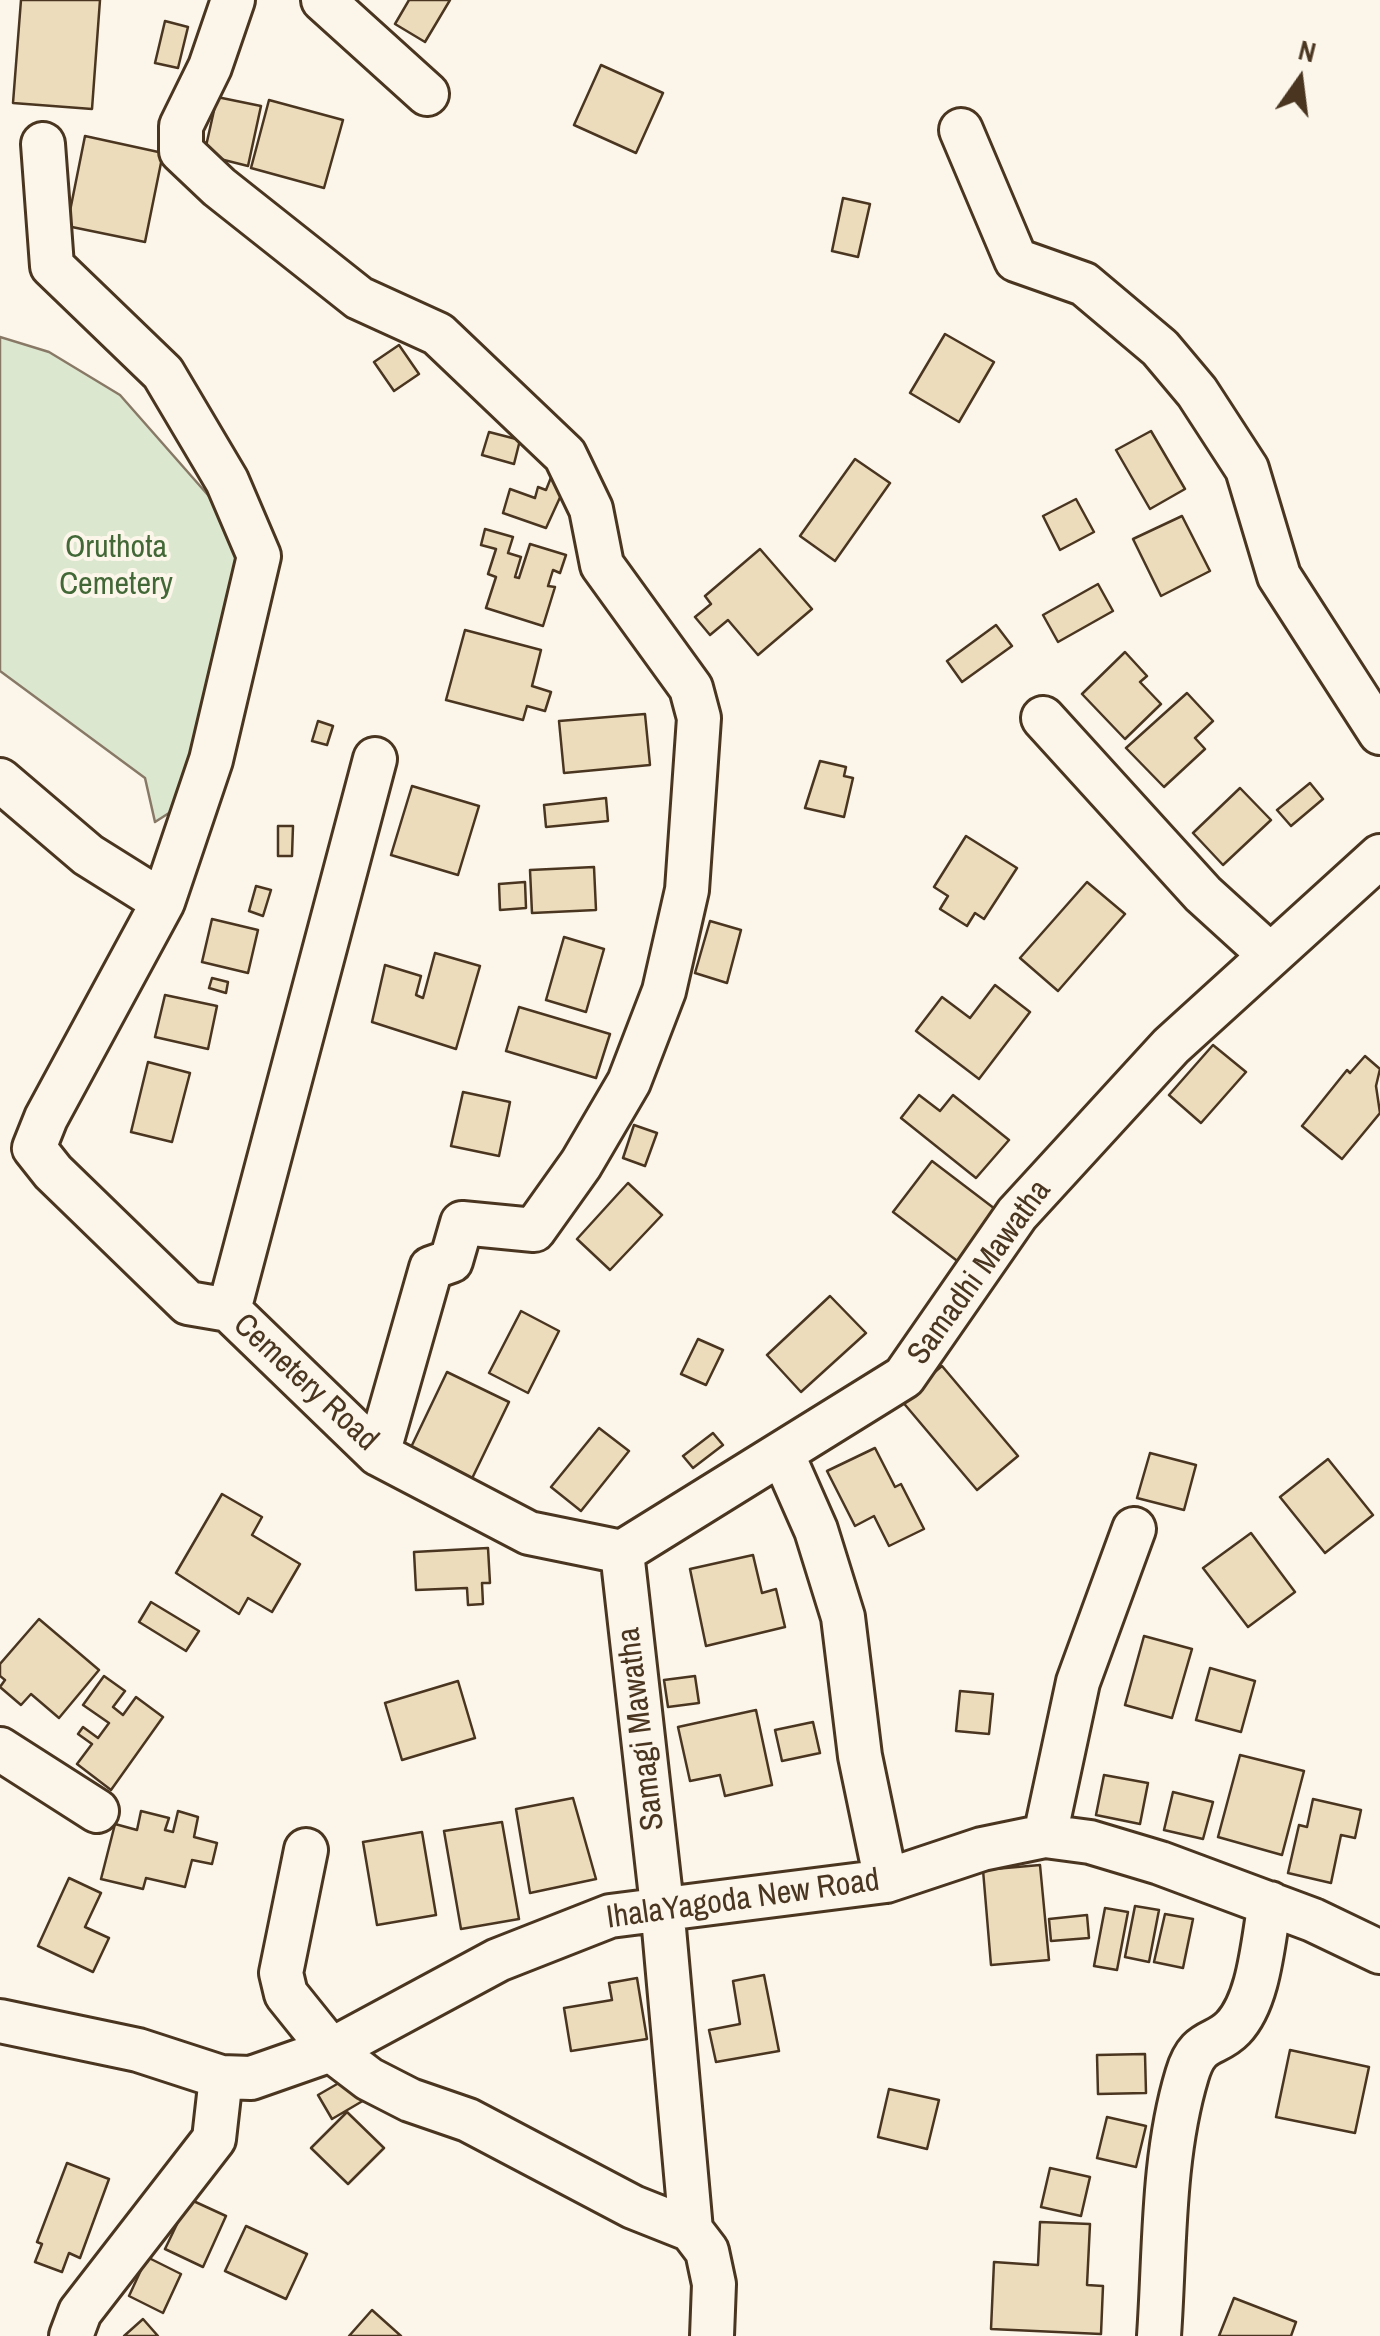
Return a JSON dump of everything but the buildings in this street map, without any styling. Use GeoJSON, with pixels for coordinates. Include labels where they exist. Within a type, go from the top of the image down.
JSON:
{"type":"FeatureCollection","features":[{"type":"Feature","properties":{"kind":"street"},"geometry":{"type":"LineString","coordinates":[[233,0],[210,67],[181,126],[181,151],[218,187],[359,298],[438,334],[565,455],[591,509],[602,565],[690,688],[700,718],[687,890],[664,991],[629,1082],[581,1164],[534,1230],[462,1224],[451,1261],[431,1268],[378,1454]]}},
{"type":"Feature","properties":{"kind":"street"},"geometry":{"type":"LineString","coordinates":[[323,0],[428,94]]}},
{"type":"Feature","properties":{"kind":"street"},"geometry":{"type":"LineString","coordinates":[[960,130],[1016,260],[1084,284],[1160,348],[1196,392],[1247,470],[1279,576],[1380,732]]}},
{"type":"Feature","properties":{"kind":"street"},"geometry":{"type":"LineString","coordinates":[[0,780],[88,855],[163,902],[211,760],[260,556],[227,481],[163,373],[52,266],[43,144]]}},
{"type":"Feature","properties":{"kind":"street"},"geometry":{"type":"LineString","coordinates":[[1043,718],[1203,894],[1270,955]]}},
{"type":"Feature","properties":{"kind":"street"},"geometry":{"type":"LineString","coordinates":[[229,1310],[375,759]]}},
{"type":"Feature","properties":{"kind":"street","name":"Samadhi Mawatha"},"geometry":{"type":"LineString","coordinates":[[622,1552],[904,1377],[1017,1214],[1171,1046],[1380,856]]}},
{"type":"Feature","properties":{"kind":"street","name":"Cemetery Road"},"geometry":{"type":"LineString","coordinates":[[163,902],[34,1148],[188,1303],[229,1310],[378,1454],[529,1533],[622,1552]]}},
{"type":"Feature","properties":{"kind":"street"},"geometry":{"type":"LineString","coordinates":[[782,1453],[816,1530],[843,1617],[860,1756],[886,1881]]}},
{"type":"Feature","properties":{"kind":"street"},"geometry":{"type":"LineString","coordinates":[[1045,1836],[1078,1682],[1134,1529]]}},
{"type":"Feature","properties":{"kind":"street","name":"Samagi Mawatha"},"geometry":{"type":"LineString","coordinates":[[622,1552],[662,1906],[691,2230]]}},
{"type":"Feature","properties":{"kind":"street"},"geometry":{"type":"LineString","coordinates":[[0,1749],[96,1811]]}},
{"type":"Feature","properties":{"kind":"street","name":"IhalaYagoda New Road"},"geometry":{"type":"LineString","coordinates":[[0,2021],[138,2050],[221,2077],[250,2078],[331,2050],[498,1960],[610,1916],[662,1906],[886,1881],[982,1849],[1045,1836],[1090,1842],[1160,1863],[1270,1903],[1380,1952]]}},
{"type":"Feature","properties":{"kind":"street"},"geometry":{"type":"LineString","coordinates":[[306,1850],[280,1973],[286,1994],[331,2050],[396,2093],[522,2145],[602,2192],[691,2230],[707,2251],[714,2284],[712,2336]]}},
{"type":"Feature","properties":{"kind":"street"},"geometry":{"type":"LineString","coordinates":[[1159,2336],[1172,2158],[1187,2074],[1197,2053],[1212,2038],[1233,2028],[1243,2012],[1270,1903]]}},
{"type":"Feature","properties":{"kind":"street"},"geometry":{"type":"LineString","coordinates":[[71,2336],[80,2312],[214,2139],[221,2077]]}},
{"type":"Feature","properties":{"kind":"green space","name":"Oruthota Cemetery"},"geometry":{"type":"Polygon","coordinates":[[[0,337],[49,352],[120,395],[215,503],[236,557],[183,804],[155,822],[145,778],[0,671],[0,337]]]}}]}
